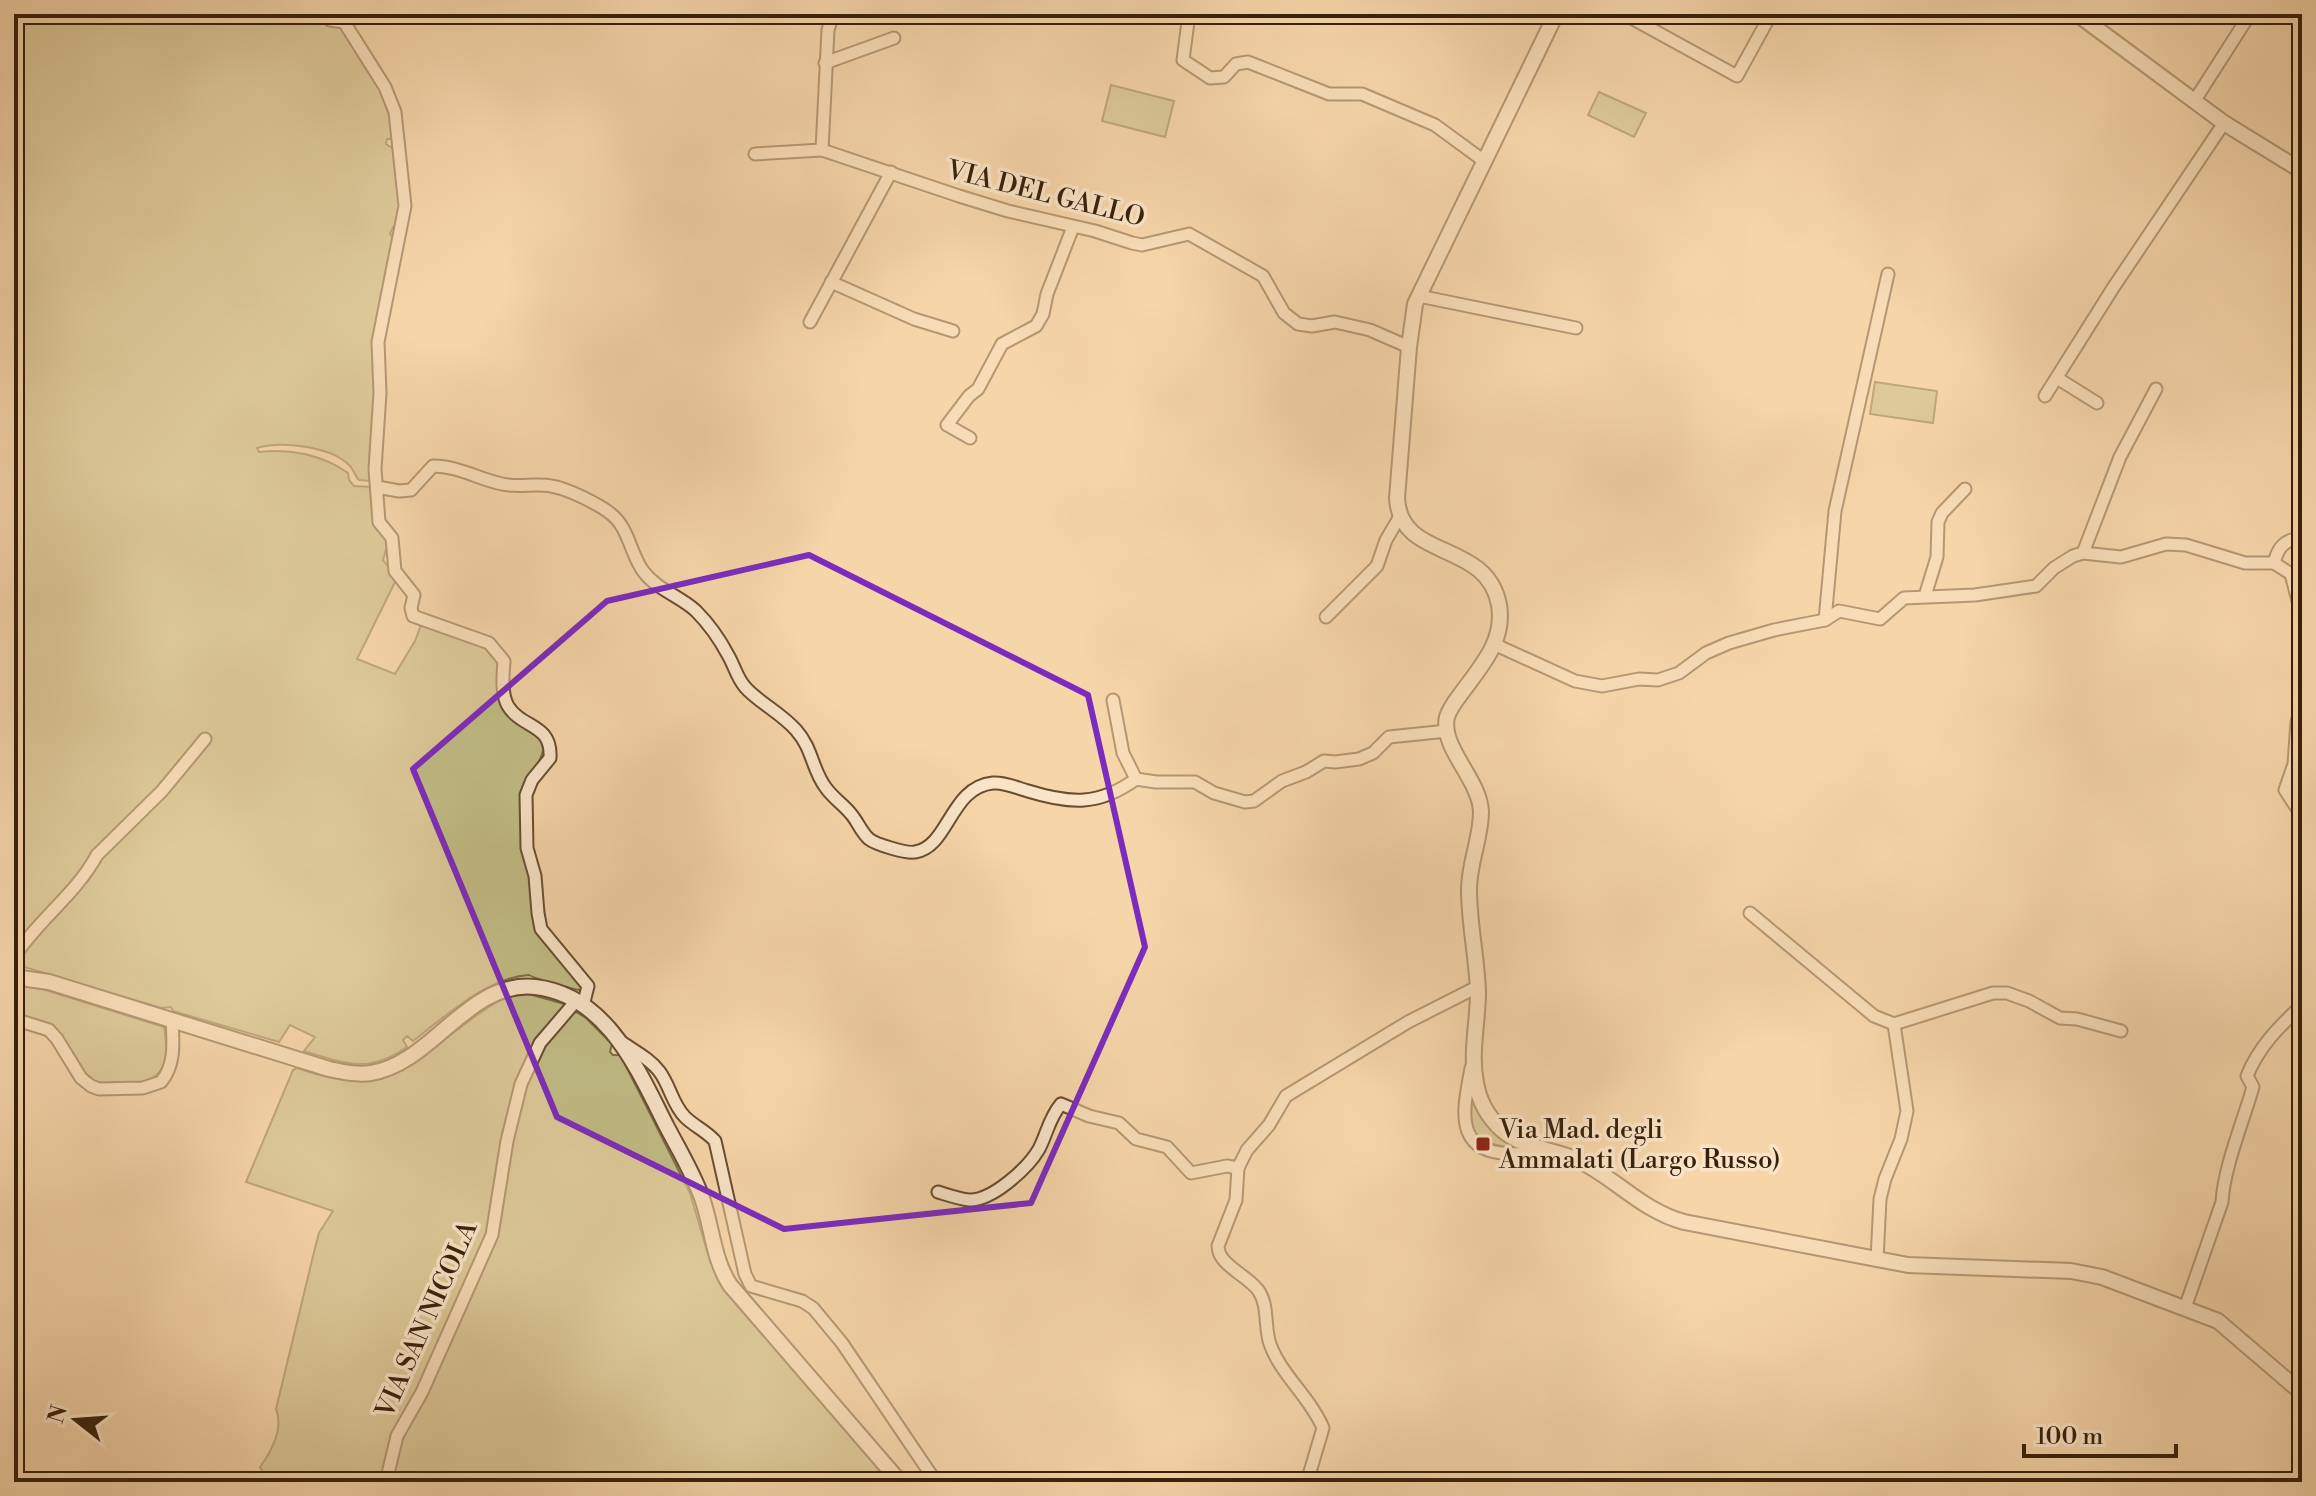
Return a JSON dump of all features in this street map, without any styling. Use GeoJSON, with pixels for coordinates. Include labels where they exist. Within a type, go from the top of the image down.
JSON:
{"type":"FeatureCollection","features":[{"type":"Feature","properties":{"kind":"street"},"geometry":{"type":"LineString","coordinates":[[324,14],[330,20],[344,22],[351,31],[385,87],[395,112],[405,206],[378,342],[380,393],[375,469],[379,522],[392,538],[395,571],[414,595],[413,616],[489,643],[504,661],[507,704],[544,733],[549,742],[550,758],[532,780],[526,795],[527,848],[535,876],[541,929],[588,986],[580,1003]]}},
{"type":"Feature","properties":{"kind":"street"},"geometry":{"type":"LineString","coordinates":[[755,154],[822,150],[825,63],[833,14]]}},
{"type":"Feature","properties":{"kind":"street"},"geometry":{"type":"LineString","coordinates":[[1189,14],[1183,60],[1210,78],[1224,77],[1236,64],[1248,62],[1329,94],[1362,94],[1435,125],[1484,161]]}},
{"type":"Feature","properties":{"kind":"street"},"geometry":{"type":"LineString","coordinates":[[1326,617],[1377,566],[1386,540],[1399,518],[1397,498],[1413,313],[1556,14]]}},
{"type":"Feature","properties":{"kind":"street"},"geometry":{"type":"LineString","coordinates":[[1624,14],[1737,76],[1771,14]]}},
{"type":"Feature","properties":{"kind":"street"},"geometry":{"type":"LineString","coordinates":[[2078,14],[2224,123],[2302,171]]}},
{"type":"Feature","properties":{"kind":"street"},"geometry":{"type":"LineString","coordinates":[[2195,100],[2250,14]]}},
{"type":"Feature","properties":{"kind":"street"},"geometry":{"type":"LineString","coordinates":[[825,63],[894,38]]}},
{"type":"Feature","properties":{"kind":"street"},"geometry":{"type":"LineString","coordinates":[[2045,396],[2224,123]]}},
{"type":"Feature","properties":{"kind":"street","name":"VIA DEL GALLO"},"geometry":{"type":"LineString","coordinates":[[822,150],[1008,211],[1142,245],[1189,234],[1263,276],[1284,313],[1298,324],[1312,326],[1335,322],[1370,330],[1409,347]]}},
{"type":"Feature","properties":{"kind":"street"},"geometry":{"type":"LineString","coordinates":[[810,322],[891,172]]}},
{"type":"Feature","properties":{"kind":"street"},"geometry":{"type":"LineString","coordinates":[[970,438],[947,425],[978,389],[1002,344],[1036,326],[1073,227]]}},
{"type":"Feature","properties":{"kind":"street"},"geometry":{"type":"LineString","coordinates":[[1825,620],[1835,511],[1888,274]]}},
{"type":"Feature","properties":{"kind":"street"},"geometry":{"type":"LineString","coordinates":[[831,282],[914,319],[953,331]]}},
{"type":"Feature","properties":{"kind":"street"},"geometry":{"type":"LineString","coordinates":[[1419,296],[1576,328]]}},
{"type":"Feature","properties":{"kind":"street"},"geometry":{"type":"LineString","coordinates":[[2057,378],[2097,403]]}},
{"type":"Feature","properties":{"kind":"street"},"geometry":{"type":"LineString","coordinates":[[2083,553],[2120,457],[2156,389]]}},
{"type":"Feature","properties":{"kind":"street"},"geometry":{"type":"LineString","coordinates":[[377,487],[411,490],[433,466],[449,466],[511,486],[551,486],[611,514],[624,530],[645,573],[669,594],[695,610],[729,656],[748,691],[786,719],[803,739],[825,788],[852,815],[871,841],[914,853],[931,844],[941,834],[959,803],[975,788],[988,783],[1001,783],[1046,797],[1076,801],[1105,797],[1136,779],[1195,782],[1214,793],[1245,802],[1254,801],[1282,781],[1324,761],[1349,762],[1373,753],[1389,737],[1447,731]]}},
{"type":"Feature","properties":{"kind":"street"},"geometry":{"type":"LineString","coordinates":[[1925,596],[1937,557],[1938,522],[1942,513],[1965,489]]}},
{"type":"Feature","properties":{"kind":"street"},"geometry":{"type":"LineString","coordinates":[[1399,518],[1424,541],[1462,558],[1482,573],[1495,592],[1499,605],[1496,645],[1449,712],[1447,731],[1479,794],[1481,808],[1469,889],[1477,987],[1475,1082],[1480,1101],[1494,1123],[1517,1140],[1589,1166],[1654,1211],[1673,1219],[1877,1260],[1934,1268],[2088,1273],[2226,1326],[2302,1393]]}},
{"type":"Feature","properties":{"kind":"street"},"geometry":{"type":"LineString","coordinates":[[2274,563],[2277,551],[2283,544],[2302,538]]}},
{"type":"Feature","properties":{"kind":"street"},"geometry":{"type":"LineString","coordinates":[[1496,645],[1575,681],[1602,686],[1639,679],[1658,680],[1679,673],[1706,653],[1729,643],[1825,620],[1839,611],[1880,619],[1904,598],[1975,595],[2036,586],[2054,568],[2073,556],[2083,553],[2121,557],[2166,544],[2186,545],[2245,563],[2274,563],[2291,574],[2302,616]]}},
{"type":"Feature","properties":{"kind":"street"},"geometry":{"type":"LineString","coordinates":[[1113,700],[1123,753],[1136,779]]}},
{"type":"Feature","properties":{"kind":"street"},"geometry":{"type":"LineString","coordinates":[[2302,707],[2297,722],[2294,764],[2285,790],[2302,816]]}},
{"type":"Feature","properties":{"kind":"street"},"geometry":{"type":"LineString","coordinates":[[14,957],[39,923],[90,868],[97,855],[162,791],[205,739]]}},
{"type":"Feature","properties":{"kind":"street"},"geometry":{"type":"LineString","coordinates":[[1750,913],[1874,1016],[1894,1024],[1993,993],[2007,993],[2060,1018],[2077,1019],[2121,1031]]}},
{"type":"Feature","properties":{"kind":"street"},"geometry":{"type":"LineString","coordinates":[[14,977],[49,982],[329,1069],[364,1074],[396,1065],[477,1004],[501,991],[532,987],[580,1003],[620,1041],[650,1061],[661,1073],[676,1107],[715,1141],[745,1274],[751,1286],[802,1301],[813,1308],[842,1343],[936,1482]]}},
{"type":"Feature","properties":{"kind":"street"},"geometry":{"type":"LineString","coordinates":[[1307,1482],[1323,1428],[1275,1355],[1260,1293],[1218,1252],[1236,1200],[1238,1168],[1247,1150],[1269,1125],[1286,1096],[1408,1022],[1477,987]]}},
{"type":"Feature","properties":{"kind":"street","name":"VIA SAN NICOLA"},"geometry":{"type":"LineString","coordinates":[[386,1482],[397,1436],[422,1392],[492,1235],[507,1141],[521,1084],[540,1043],[580,1003]]}},
{"type":"Feature","properties":{"kind":"street"},"geometry":{"type":"LineString","coordinates":[[2185,1308],[2222,1202],[2235,1144],[2253,1087],[2247,1076],[2255,1055],[2271,1034],[2302,1005]]}},
{"type":"Feature","properties":{"kind":"street"},"geometry":{"type":"LineString","coordinates":[[14,1019],[49,1030],[81,1078],[99,1089],[143,1088],[161,1082],[170,1068],[172,1020]]}},
{"type":"Feature","properties":{"kind":"street"},"geometry":{"type":"LineString","coordinates":[[1877,1260],[1880,1199],[1901,1139],[1907,1111],[1894,1024]]}},
{"type":"Feature","properties":{"kind":"street"},"geometry":{"type":"LineString","coordinates":[[620,1041],[640,1073],[696,1185],[725,1277],[900,1482]]}},
{"type":"Feature","properties":{"kind":"street"},"geometry":{"type":"LineString","coordinates":[[1474,1053],[1464,1116],[1472,1140],[1480,1147],[1505,1154],[1558,1154]]}},
{"type":"Feature","properties":{"kind":"street"},"geometry":{"type":"LineString","coordinates":[[938,1192],[971,1200],[1014,1179],[1040,1148],[1053,1114],[1061,1104],[1089,1116],[1119,1123],[1136,1139],[1167,1147],[1191,1173],[1227,1166],[1238,1168]]}},
{"type":"Feature","properties":{"kind":"highlighted area"},"geometry":{"type":"Polygon","coordinates":[[[809,555],[1088,695],[1145,947],[1031,1203],[784,1229],[557,1117],[413,769],[607,601],[809,555]]]}},
{"type":"Feature","properties":{"kind":"shaded area"},"geometry":{"type":"Polygon","coordinates":[[[14,14],[317,14],[327,24],[343,27],[384,95],[395,139],[387,139],[386,144],[395,150],[402,205],[398,228],[393,227],[390,234],[395,239],[370,481],[359,480],[341,459],[318,449],[292,445],[257,448],[259,452],[294,452],[317,457],[348,473],[354,486],[371,487],[389,539],[383,560],[397,578],[357,659],[395,674],[415,641],[422,622],[487,646],[501,662],[498,680],[502,703],[544,742],[543,751],[525,782],[521,797],[531,870],[533,917],[548,945],[582,983],[582,990],[529,975],[513,978],[482,990],[413,1041],[407,1036],[403,1040],[407,1047],[393,1055],[368,1064],[357,1064],[304,1051],[315,1037],[290,1025],[279,1042],[173,1011],[171,1007],[161,1008],[21,966],[20,954],[14,949],[14,14]]]}},
{"type":"Feature","properties":{"kind":"shaded area"},"geometry":{"type":"Polygon","coordinates":[[[1111,85],[1174,101],[1165,137],[1102,121],[1111,85]]]}},
{"type":"Feature","properties":{"kind":"shaded area"},"geometry":{"type":"Polygon","coordinates":[[[1599,92],[1646,113],[1634,137],[1588,115],[1599,92]]]}},
{"type":"Feature","properties":{"kind":"shaded area"},"geometry":{"type":"Polygon","coordinates":[[[1875,382],[1937,391],[1933,423],[1870,414],[1875,382]]]}},
{"type":"Feature","properties":{"kind":"shaded area"},"geometry":{"type":"Polygon","coordinates":[[[14,985],[42,989],[164,1027],[166,1051],[162,1068],[150,1080],[139,1083],[93,1082],[56,1029],[42,1021],[14,1013],[14,985]]]}},
{"type":"Feature","properties":{"kind":"shaded area"},"geometry":{"type":"Polygon","coordinates":[[[529,994],[568,1005],[536,1043],[504,1140],[483,1249],[383,1482],[264,1482],[260,1467],[277,1432],[276,1409],[315,1248],[319,1233],[333,1211],[246,1182],[293,1070],[297,1068],[332,1078],[361,1080],[386,1076],[427,1054],[497,1002],[506,997],[529,994]]]}},
{"type":"Feature","properties":{"kind":"shaded area"},"geometry":{"type":"Polygon","coordinates":[[[573,1010],[586,1018],[612,1044],[610,1052],[613,1055],[620,1055],[690,1193],[720,1284],[891,1482],[388,1482],[399,1439],[495,1235],[510,1143],[524,1085],[542,1046],[573,1010]]]}},
{"type":"Feature","properties":{"kind":"shaded area"},"geometry":{"type":"Polygon","coordinates":[[[1471,1097],[1511,1143],[1509,1147],[1487,1142],[1475,1134],[1471,1097]]]}},
{"type":"Feature","properties":{"kind":"place","name":"Via Mad. degli Ammalati (Largo Russo)"},"geometry":{"type":"Point","coordinates":[1483,1144]}}]}
